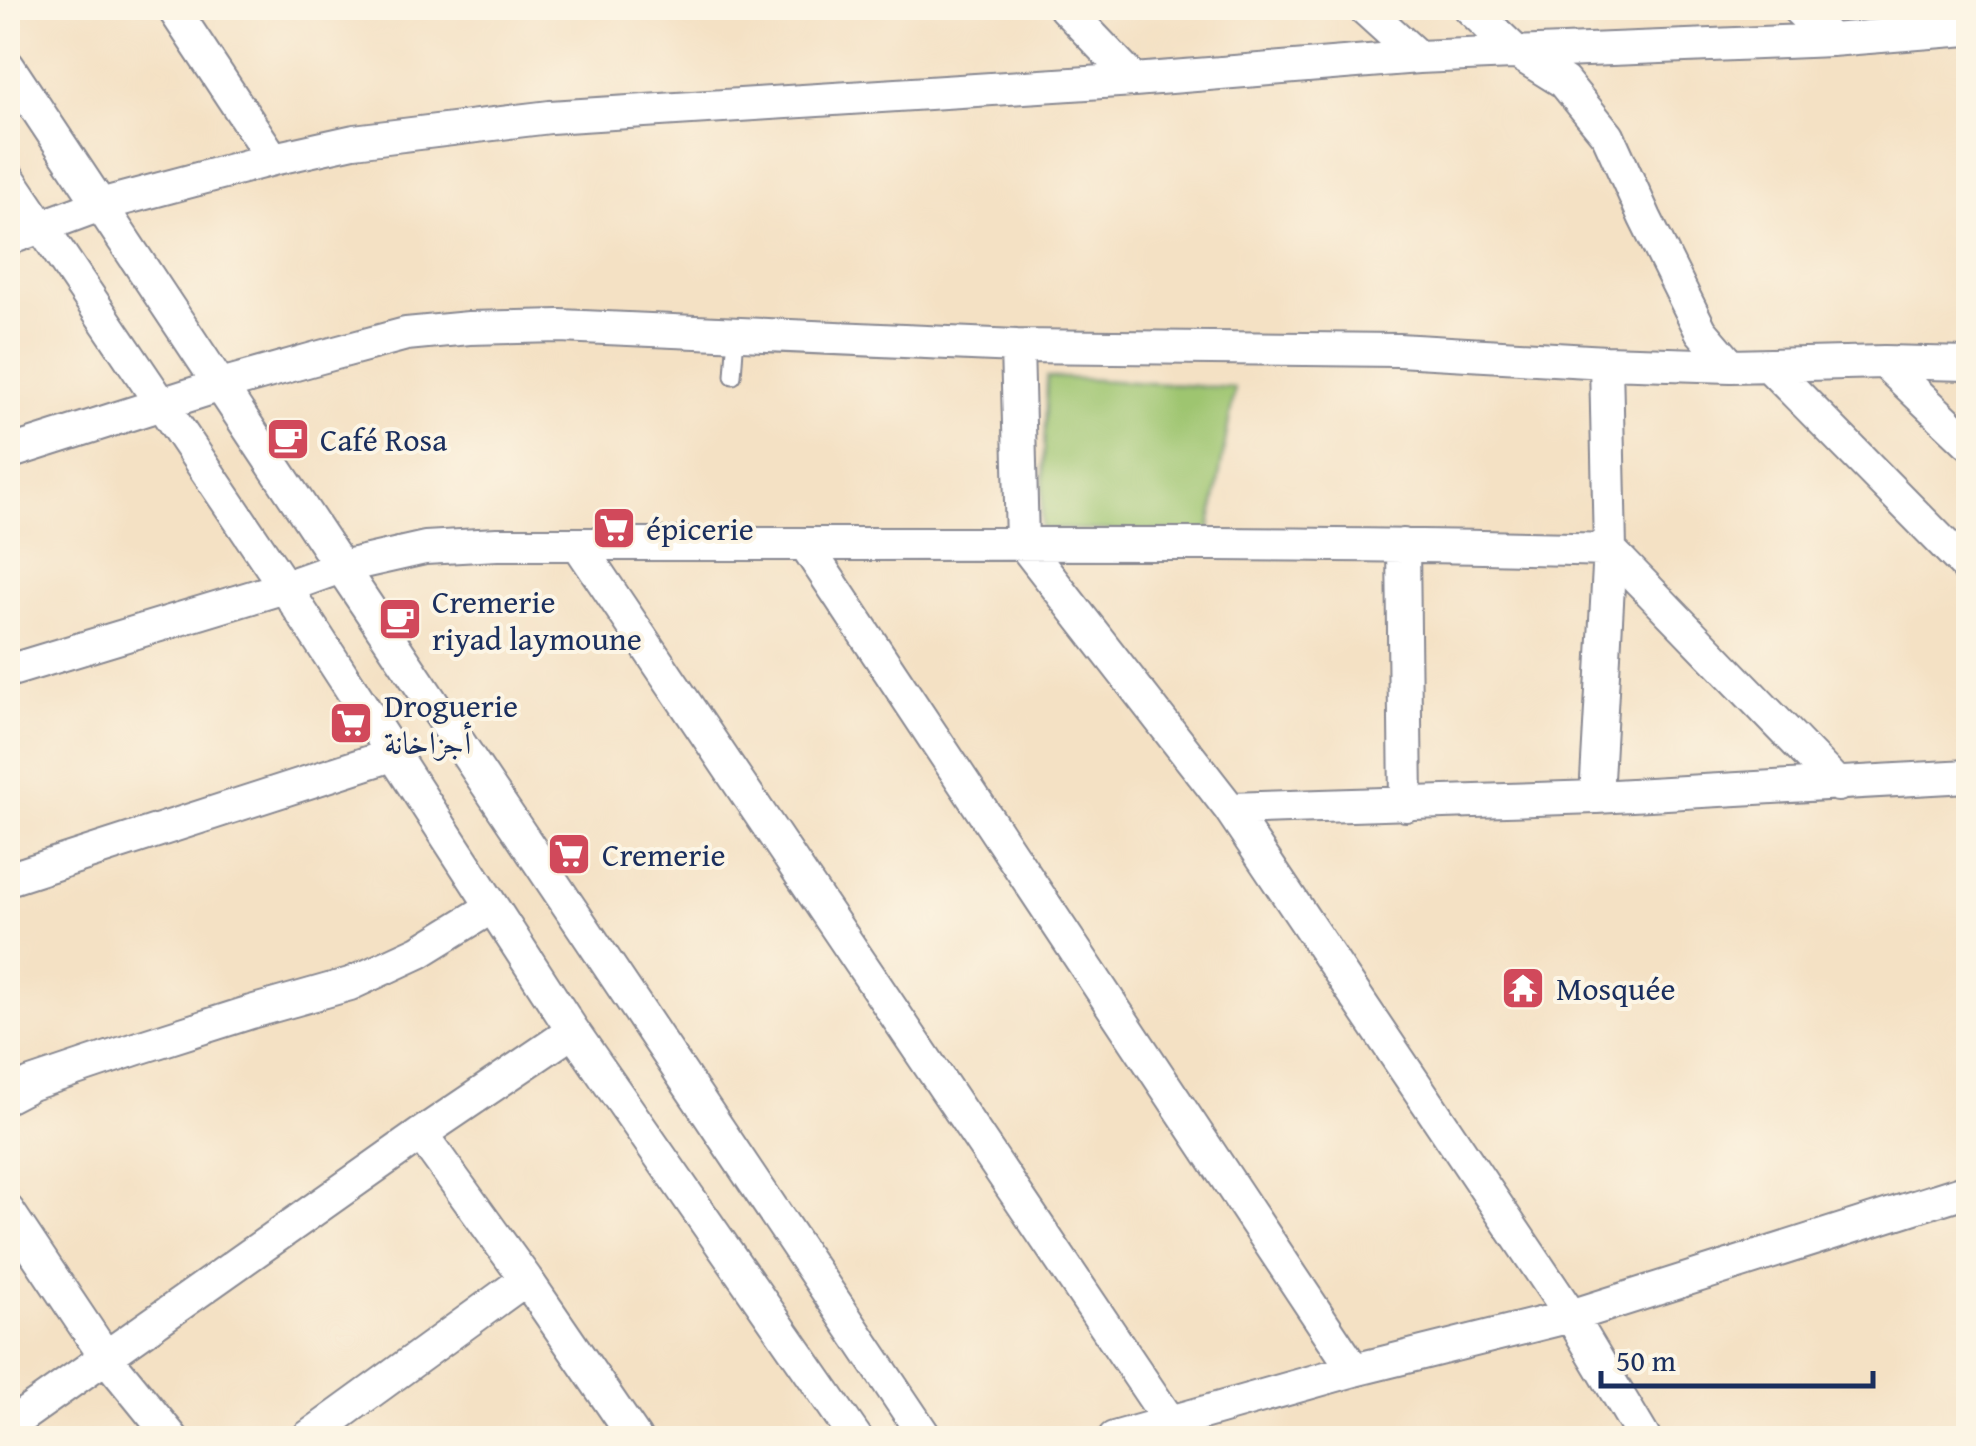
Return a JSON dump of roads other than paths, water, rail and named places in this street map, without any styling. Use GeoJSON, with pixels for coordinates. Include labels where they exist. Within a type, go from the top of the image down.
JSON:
{"type":"FeatureCollection","features":[{"type":"Feature","properties":{"kind":"street"},"geometry":{"type":"LineString","coordinates":[[173,8],[273,159]]}},
{"type":"Feature","properties":{"kind":"street"},"geometry":{"type":"LineString","coordinates":[[1065,8],[1134,80]]}},
{"type":"Feature","properties":{"kind":"street"},"geometry":{"type":"LineString","coordinates":[[1364,8],[1418,57]]}},
{"type":"Feature","properties":{"kind":"street"},"geometry":{"type":"LineString","coordinates":[[1470,8],[1516,52],[1564,82],[1608,136],[1701,332],[1732,366]]}},
{"type":"Feature","properties":{"kind":"street"},"geometry":{"type":"LineString","coordinates":[[1798,8],[1831,40]]}},
{"type":"Feature","properties":{"kind":"street"},"geometry":{"type":"LineString","coordinates":[[8,240],[100,205],[273,159],[354,141],[550,117],[1134,80],[1418,57],[1831,40],[1968,29]]}},
{"type":"Feature","properties":{"kind":"street"},"geometry":{"type":"LineString","coordinates":[[8,66],[926,1438]]}},
{"type":"Feature","properties":{"kind":"street"},"geometry":{"type":"LineString","coordinates":[[8,177],[285,587],[573,1030],[856,1438]]}},
{"type":"Feature","properties":{"kind":"street"},"geometry":{"type":"LineString","coordinates":[[8,453],[221,384],[406,334],[470,328],[560,326],[1017,346],[1398,350],[1732,366],[1968,364]]}},
{"type":"Feature","properties":{"kind":"street"},"geometry":{"type":"LineString","coordinates":[[1017,346],[1022,542],[1230,809],[1571,1316],[1644,1438]]}},
{"type":"Feature","properties":{"kind":"street"},"geometry":{"type":"LineString","coordinates":[[1596,797],[1610,550],[1606,362]]}},
{"type":"Feature","properties":{"kind":"street"},"geometry":{"type":"LineString","coordinates":[[1884,362],[1968,442]]}},
{"type":"Feature","properties":{"kind":"street"},"geometry":{"type":"LineString","coordinates":[[1770,366],[1968,568]]}},
{"type":"Feature","properties":{"kind":"street"},"geometry":{"type":"LineString","coordinates":[[8,671],[341,568],[425,548],[497,544],[1022,542],[1403,544],[1610,550],[1838,785]]}},
{"type":"Feature","properties":{"kind":"street"},"geometry":{"type":"LineString","coordinates":[[578,544],[1170,1422]]}},
{"type":"Feature","properties":{"kind":"street"},"geometry":{"type":"LineString","coordinates":[[805,544],[1354,1370]]}},
{"type":"Feature","properties":{"kind":"street"},"geometry":{"type":"LineString","coordinates":[[1403,544],[1406,805]]}},
{"type":"Feature","properties":{"kind":"street"},"geometry":{"type":"LineString","coordinates":[[8,879],[392,754]]}},
{"type":"Feature","properties":{"kind":"street"},"geometry":{"type":"LineString","coordinates":[[1230,809],[1596,797],[1968,776]]}},
{"type":"Feature","properties":{"kind":"street"},"geometry":{"type":"LineString","coordinates":[[8,1096],[32,1084],[151,1044],[350,984],[420,952],[492,907]]}},
{"type":"Feature","properties":{"kind":"street"},"geometry":{"type":"LineString","coordinates":[[8,1426],[573,1030]]}},
{"type":"Feature","properties":{"kind":"street"},"geometry":{"type":"LineString","coordinates":[[421,1134],[635,1438]]}},
{"type":"Feature","properties":{"kind":"street"},"geometry":{"type":"LineString","coordinates":[[1114,1438],[1354,1370],[1571,1316],[1968,1190]]}},
{"type":"Feature","properties":{"kind":"street"},"geometry":{"type":"LineString","coordinates":[[8,1211],[105,1356],[172,1438]]}},
{"type":"Feature","properties":{"kind":"street"},"geometry":{"type":"LineString","coordinates":[[308,1438],[526,1279]]}},
{"type":"Feature","properties":{"kind":"lane"},"geometry":{"type":"LineString","coordinates":[[733,376],[736,334]]}},
{"type":"Feature","properties":{"kind":"place","name":"Café Rosa"},"geometry":{"type":"Point","coordinates":[288,439]}},
{"type":"Feature","properties":{"kind":"place","name":"épicerie"},"geometry":{"type":"Point","coordinates":[614,528]}},
{"type":"Feature","properties":{"kind":"place","name":"Cremerie riyad laymoune"},"geometry":{"type":"Point","coordinates":[400,619]}},
{"type":"Feature","properties":{"kind":"place","name":"Droguerie أجزاخانة"},"geometry":{"type":"Point","coordinates":[351,723]}},
{"type":"Feature","properties":{"kind":"place","name":"Cremerie"},"geometry":{"type":"Point","coordinates":[569,854]}},
{"type":"Feature","properties":{"kind":"place","name":"Mosquée"},"geometry":{"type":"Point","coordinates":[1523,988]}}]}
